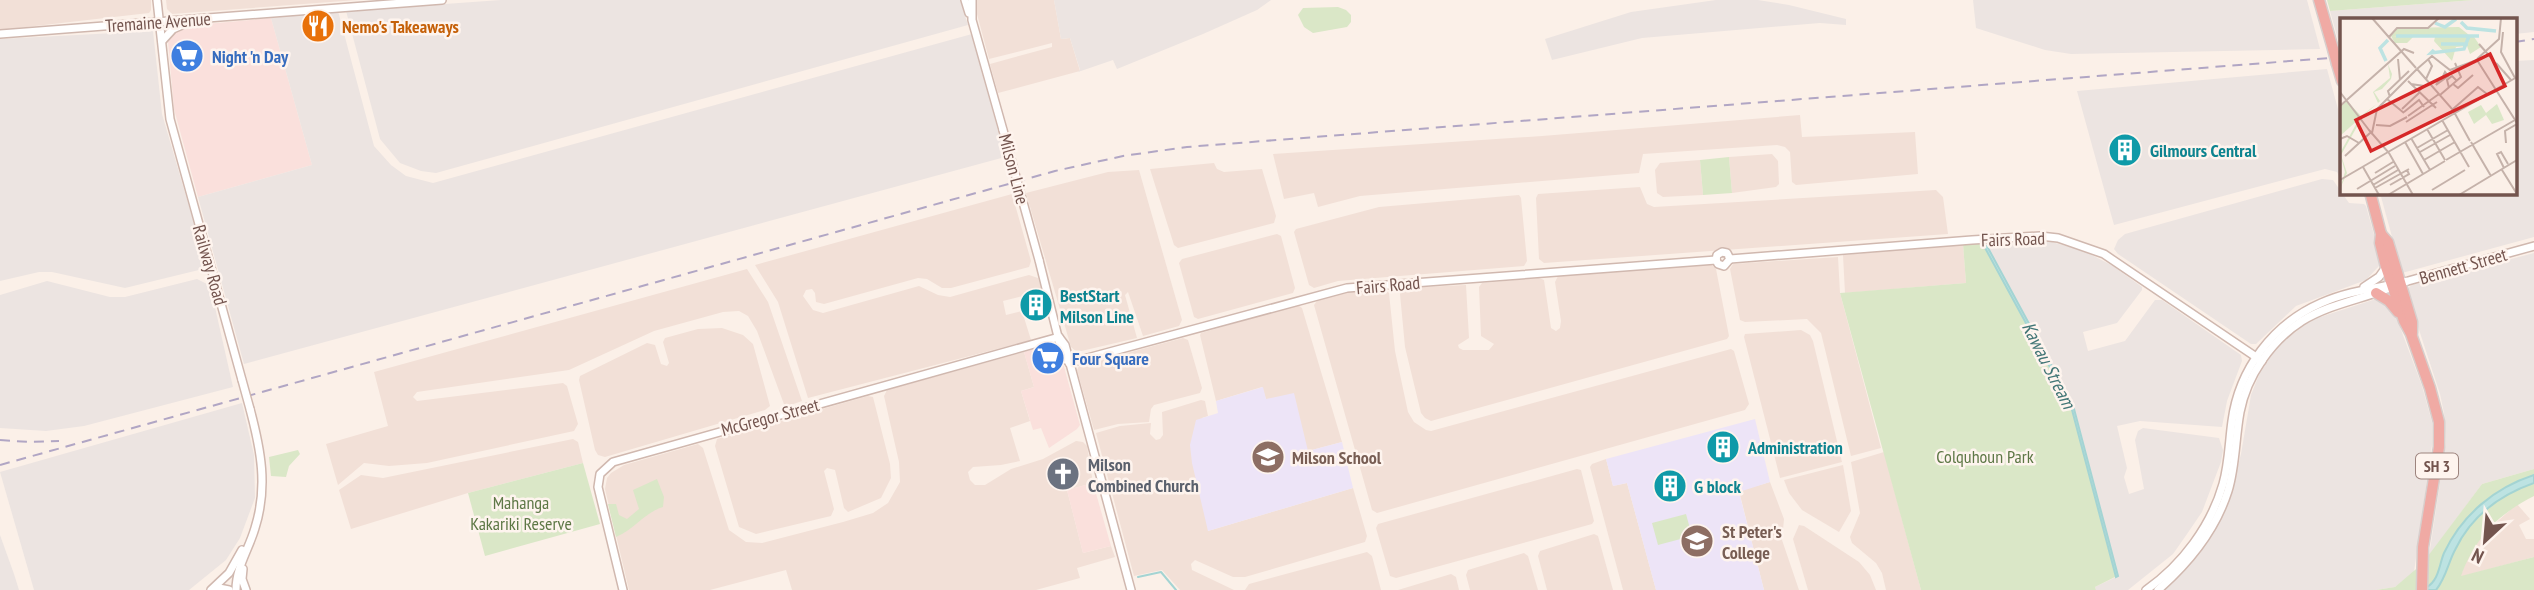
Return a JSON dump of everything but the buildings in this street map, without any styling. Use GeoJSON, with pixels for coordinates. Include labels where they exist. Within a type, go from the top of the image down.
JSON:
{"type":"FeatureCollection","features":[{"type":"Feature","properties":{"kind":"highway"},"geometry":{"type":"LineString","coordinates":[[2319,0],[2340,74]]}},
{"type":"Feature","properties":{"kind":"highway","name":"SH 3"},"geometry":{"type":"LineString","coordinates":[[2371,194],[2386,267],[2412,322],[2412,334]]}},
{"type":"Feature","properties":{"kind":"highway","name":"SH 3"},"geometry":{"type":"LineString","coordinates":[[2381,234],[2388,242],[2403,321],[2412,334],[2435,406],[2440,434],[2424,547],[2422,585]]}},
{"type":"Feature","properties":{"kind":"highway"},"geometry":{"type":"LineString","coordinates":[[2376,293],[2389,301],[2403,321]]}},
{"type":"Feature","properties":{"kind":"main road","name":"Railway Road"},"geometry":{"type":"LineString","coordinates":[[157,0],[170,119],[261,457],[263,485],[260,508],[238,571],[236,590]]}},
{"type":"Feature","properties":{"kind":"main road","name":"Tremaine Avenue"},"geometry":{"type":"LineString","coordinates":[[0,34],[442,0]]}},
{"type":"Feature","properties":{"kind":"main road"},"geometry":{"type":"LineString","coordinates":[[965,0],[972,20]]}},
{"type":"Feature","properties":{"kind":"main road","name":"Milson Line"},"geometry":{"type":"LineString","coordinates":[[972,0],[972,20],[1064,357],[1069,363]]}},
{"type":"Feature","properties":{"kind":"main road"},"geometry":{"type":"LineString","coordinates":[[162,41],[173,29],[194,19]]}},
{"type":"Feature","properties":{"kind":"main road","name":"Fairs Road"},"geometry":{"type":"LineString","coordinates":[[1069,363],[1347,288],[1716,260],[1717,255],[1722,252],[1727,253],[1730,259],[2040,236],[2057,238],[2104,254],[2259,359]]}},
{"type":"Feature","properties":{"kind":"main road","name":"Bennett Street"},"geometry":{"type":"LineString","coordinates":[[2396,284],[2534,246]]}},
{"type":"Feature","properties":{"kind":"main road"},"geometry":{"type":"LineString","coordinates":[[2158,590],[2193,550],[2222,487],[2234,408],[2241,385],[2271,338],[2293,319],[2336,301],[2379,277],[2386,267]]}},
{"type":"Feature","properties":{"kind":"main road"},"geometry":{"type":"LineString","coordinates":[[2354,291],[2383,284],[2396,284]]}},
{"type":"Feature","properties":{"kind":"main road"},"geometry":{"type":"LineString","coordinates":[[2336,301],[2376,293],[2396,284]]}},
{"type":"Feature","properties":{"kind":"main road","name":"Milson Line"},"geometry":{"type":"LineString","coordinates":[[1059,337],[1065,345],[1131,590]]}},
{"type":"Feature","properties":{"kind":"main road","name":"McGregor Street"},"geometry":{"type":"LineString","coordinates":[[623,590],[598,486],[600,474],[612,462],[1059,337]]}},
{"type":"Feature","properties":{"kind":"main road"},"geometry":{"type":"LineString","coordinates":[[1065,345],[1076,356],[1084,359]]}},
{"type":"Feature","properties":{"kind":"main road","name":"Railway Road"},"geometry":{"type":"LineString","coordinates":[[211,590],[233,568],[260,508]]}},
{"type":"Feature","properties":{"kind":"main road"},"geometry":{"type":"LineString","coordinates":[[246,590],[242,573],[255,528]]}},
{"type":"Feature","properties":{"kind":"main road"},"geometry":{"type":"LineString","coordinates":[[2146,590],[2193,550]]}},
{"type":"Feature","properties":{"kind":"main road"},"geometry":{"type":"LineString","coordinates":[[211,590],[229,590]]}},
{"type":"Feature","properties":{"kind":"shaded area"},"geometry":{"type":"Polygon","coordinates":[[[0,0],[151,0],[151,10],[149,13],[0,30],[0,0]]]}},
{"type":"Feature","properties":{"kind":"shaded area"},"geometry":{"type":"Polygon","coordinates":[[[166,0],[357,0],[172,14],[167,9],[166,0]]]}},
{"type":"Feature","properties":{"kind":"shaded area"},"geometry":{"type":"Polygon","coordinates":[[[501,0],[960,0],[968,25],[436,173],[400,163],[380,139],[346,11],[501,0]]]}},
{"type":"Feature","properties":{"kind":"shaded area"},"geometry":{"type":"Polygon","coordinates":[[[977,0],[1054,0],[1061,39],[1070,38],[1080,71],[998,93],[990,64],[1052,47],[1052,43],[989,59],[977,14],[977,0]]]}},
{"type":"Feature","properties":{"kind":"shaded area"},"geometry":{"type":"Polygon","coordinates":[[[1054,0],[1271,0],[1257,10],[1117,69],[1113,60],[1078,72],[1080,70],[1070,38],[1061,39],[1054,0]]]}},
{"type":"Feature","properties":{"kind":"shaded area"},"geometry":{"type":"Polygon","coordinates":[[[1716,0],[1758,0],[1789,5],[1846,19],[1846,25],[1820,23],[1642,38],[1552,60],[1545,39],[1631,12],[1716,0]]]}},
{"type":"Feature","properties":{"kind":"shaded area"},"geometry":{"type":"Polygon","coordinates":[[[1973,0],[2307,0],[2320,49],[2071,54],[2045,50],[1976,28],[1973,0]]]}},
{"type":"Feature","properties":{"kind":"shaded area"},"geometry":{"type":"Polygon","coordinates":[[[2474,0],[2534,0],[2534,32],[2516,34],[2516,18],[2340,18],[2340,47],[2330,11],[2474,0]]]}},
{"type":"Feature","properties":{"kind":"shaded area"},"geometry":{"type":"Polygon","coordinates":[[[338,11],[374,146],[391,165],[406,176],[433,183],[972,34],[1005,157],[244,364],[198,197],[312,165],[271,18],[338,11]]]}},
{"type":"Feature","properties":{"kind":"shaded area"},"geometry":{"type":"Polygon","coordinates":[[[271,18],[312,165],[198,197],[174,109],[168,41],[171,34],[178,29],[195,25],[271,18]]]}},
{"type":"Feature","properties":{"kind":"shaded area"},"geometry":{"type":"Polygon","coordinates":[[[153,31],[162,114],[207,268],[125,288],[52,272],[39,272],[0,281],[0,39],[153,31]]]}},
{"type":"Feature","properties":{"kind":"shaded area"},"geometry":{"type":"Polygon","coordinates":[[[2534,60],[2534,237],[2402,273],[2380,194],[2516,194],[2516,61],[2534,60]]]}},
{"type":"Feature","properties":{"kind":"shaded area"},"geometry":{"type":"Polygon","coordinates":[[[2327,69],[2340,116],[2340,178],[2337,172],[2325,169],[2114,225],[2077,91],[2327,69]]]}},
{"type":"Feature","properties":{"kind":"shaded area"},"geometry":{"type":"Polygon","coordinates":[[[1800,115],[1802,137],[1915,132],[1918,174],[1796,185],[1792,182],[1790,152],[1777,145],[1643,154],[1639,173],[1360,196],[1318,207],[1314,193],[1284,199],[1273,154],[1542,136],[1800,115]]]}},
{"type":"Feature","properties":{"kind":"shaded area"},"geometry":{"type":"Polygon","coordinates":[[[1772,154],[1778,161],[1779,184],[1776,187],[1732,193],[1729,157],[1772,154]]]}},
{"type":"Feature","properties":{"kind":"shaded area"},"geometry":{"type":"Polygon","coordinates":[[[1700,160],[1703,195],[1663,197],[1657,193],[1655,170],[1660,163],[1700,160]]]}},
{"type":"Feature","properties":{"kind":"shaded area"},"geometry":{"type":"Polygon","coordinates":[[[1214,163],[1217,169],[1224,172],[1262,169],[1276,216],[1274,223],[1178,248],[1174,245],[1150,169],[1214,163]]]}},
{"type":"Feature","properties":{"kind":"shaded area"},"geometry":{"type":"Polygon","coordinates":[[[1139,170],[1182,320],[1179,326],[1143,336],[1128,292],[1125,295],[1137,338],[1077,352],[1071,347],[1026,193],[1108,172],[1139,170]]]}},
{"type":"Feature","properties":{"kind":"shaded area"},"geometry":{"type":"Polygon","coordinates":[[[2322,179],[2333,180],[2340,194],[2349,203],[2366,206],[2380,256],[2379,266],[2366,280],[2296,306],[2256,344],[2251,344],[2118,254],[2114,249],[2125,234],[2322,179]]]}},
{"type":"Feature","properties":{"kind":"shaded area"},"geometry":{"type":"Polygon","coordinates":[[[1640,187],[1647,204],[1654,207],[1936,190],[1943,197],[1948,234],[1544,263],[1539,259],[1538,194],[1640,187]]]}},
{"type":"Feature","properties":{"kind":"shaded area"},"geometry":{"type":"Polygon","coordinates":[[[1012,194],[1031,261],[1029,267],[951,288],[942,288],[927,279],[918,278],[824,304],[816,302],[812,289],[806,290],[803,296],[813,310],[823,313],[919,286],[938,295],[950,297],[1029,275],[1038,278],[1042,291],[1003,301],[1006,315],[1022,311],[1031,340],[808,398],[778,302],[755,265],[1012,194]]]}},
{"type":"Feature","properties":{"kind":"shaded area"},"geometry":{"type":"Polygon","coordinates":[[[1519,195],[1527,261],[1524,266],[1338,281],[1314,288],[1309,285],[1294,232],[1296,229],[1379,207],[1519,195]]]}},
{"type":"Feature","properties":{"kind":"shaded area"},"geometry":{"type":"Polygon","coordinates":[[[1277,234],[1281,236],[1295,288],[1293,293],[1198,319],[1194,317],[1179,263],[1182,259],[1277,234]]]}},
{"type":"Feature","properties":{"kind":"shaded area"},"geometry":{"type":"Polygon","coordinates":[[[2041,239],[2084,251],[2113,266],[2142,287],[2117,323],[2083,332],[2088,351],[2125,341],[2155,300],[2162,300],[2241,355],[2242,361],[2227,401],[2222,427],[2140,421],[2117,426],[2127,468],[2124,477],[2129,494],[2144,489],[2135,440],[2138,431],[2143,428],[2219,438],[2223,450],[2202,512],[2173,554],[2128,590],[2096,590],[2095,587],[2116,577],[1983,242],[2041,239]]]}},
{"type":"Feature","properties":{"kind":"shaded area"},"geometry":{"type":"Polygon","coordinates":[[[1963,244],[1966,283],[1845,293],[1843,255],[1963,244]]]}},
{"type":"Feature","properties":{"kind":"shaded area"},"geometry":{"type":"Polygon","coordinates":[[[2534,253],[2534,469],[2482,484],[2429,556],[2446,443],[2444,413],[2406,290],[2412,285],[2534,253]]]}},
{"type":"Feature","properties":{"kind":"shaded area"},"geometry":{"type":"Polygon","coordinates":[[[1838,257],[1840,293],[1881,448],[1851,456],[1821,333],[1807,319],[1740,320],[1730,269],[1733,264],[1838,257]]]}},
{"type":"Feature","properties":{"kind":"shaded area"},"geometry":{"type":"Polygon","coordinates":[[[1711,264],[1716,269],[1729,336],[1727,339],[1431,421],[1421,413],[1405,347],[1400,294],[1404,288],[1466,285],[1469,338],[1458,345],[1459,348],[1489,350],[1494,344],[1481,336],[1479,287],[1482,283],[1539,278],[1544,280],[1551,328],[1556,331],[1560,328],[1561,321],[1555,282],[1558,276],[1711,264]]]}},
{"type":"Feature","properties":{"kind":"shaded area"},"geometry":{"type":"Polygon","coordinates":[[[747,269],[768,302],[802,401],[785,407],[757,331],[748,316],[739,311],[723,312],[654,331],[569,370],[417,392],[413,397],[417,401],[563,383],[567,386],[578,424],[574,431],[427,463],[389,466],[364,463],[338,485],[326,444],[388,426],[374,372],[747,269]]]}},
{"type":"Feature","properties":{"kind":"shaded area"},"geometry":{"type":"Polygon","coordinates":[[[197,279],[207,284],[212,294],[233,387],[84,426],[46,431],[0,428],[0,295],[47,281],[110,297],[125,297],[197,279]]]}},
{"type":"Feature","properties":{"kind":"shaded area"},"geometry":{"type":"Polygon","coordinates":[[[1384,289],[1389,293],[1395,351],[1408,412],[1414,422],[1426,430],[1431,431],[1731,349],[1734,351],[1749,404],[1745,410],[1377,513],[1372,510],[1314,305],[1317,301],[1343,292],[1384,289]]]}},
{"type":"Feature","properties":{"kind":"shaded area"},"geometry":{"type":"Polygon","coordinates":[[[2379,298],[2391,305],[2397,319],[2422,386],[2432,422],[2432,445],[2414,572],[2395,587],[2376,590],[2164,590],[2207,543],[2229,500],[2241,454],[2251,395],[2261,370],[2279,345],[2311,320],[2379,298]]]}},
{"type":"Feature","properties":{"kind":"shaded area"},"geometry":{"type":"Polygon","coordinates":[[[1298,305],[1302,308],[1342,442],[1308,451],[1266,399],[1262,387],[1216,401],[1200,335],[1298,305]]]}},
{"type":"Feature","properties":{"kind":"shaded area"},"geometry":{"type":"Polygon","coordinates":[[[722,328],[743,335],[753,344],[770,406],[765,410],[605,457],[598,455],[580,376],[647,343],[655,345],[661,364],[667,366],[669,363],[663,342],[665,338],[698,329],[722,328]]]}},
{"type":"Feature","properties":{"kind":"shaded area"},"geometry":{"type":"Polygon","coordinates":[[[1801,330],[1810,335],[1813,341],[1842,462],[1780,478],[1744,337],[1745,334],[1801,330]]]}},
{"type":"Feature","properties":{"kind":"shaded area"},"geometry":{"type":"Polygon","coordinates":[[[1183,338],[1188,340],[1202,388],[1200,393],[1154,405],[1149,422],[1118,424],[1094,430],[1077,370],[1079,366],[1183,338]]]}},
{"type":"Feature","properties":{"kind":"shaded area"},"geometry":{"type":"Polygon","coordinates":[[[1055,343],[1058,345],[1080,425],[1049,448],[1041,428],[1033,430],[1021,391],[1034,387],[1024,352],[1055,343]]]}},
{"type":"Feature","properties":{"kind":"shaded area"},"geometry":{"type":"Polygon","coordinates":[[[1024,352],[1034,387],[1021,391],[1030,421],[1010,428],[1020,461],[973,467],[968,472],[970,480],[975,485],[985,485],[1011,469],[1043,459],[1076,441],[1083,442],[1087,446],[1093,483],[1067,490],[1083,553],[1111,546],[1115,557],[1077,568],[1080,578],[1036,590],[792,590],[786,570],[710,590],[629,590],[605,489],[607,478],[624,465],[698,444],[703,448],[729,530],[746,542],[762,543],[843,522],[873,513],[888,503],[900,482],[899,462],[884,396],[887,390],[1024,352]]]}},
{"type":"Feature","properties":{"kind":"shaded area","name":"Milson School"},"geometry":{"type":"Polygon","coordinates":[[[1263,387],[1266,399],[1294,393],[1308,451],[1342,442],[1353,488],[1208,531],[1190,445],[1196,420],[1218,413],[1216,401],[1263,387]]]}},
{"type":"Feature","properties":{"kind":"shaded area"},"geometry":{"type":"Polygon","coordinates":[[[868,396],[873,397],[890,464],[891,478],[881,498],[848,512],[844,508],[835,470],[827,468],[824,471],[834,509],[831,516],[756,534],[739,527],[715,446],[717,439],[868,396]]]}},
{"type":"Feature","properties":{"kind":"shaded area"},"geometry":{"type":"Polygon","coordinates":[[[1205,401],[1208,416],[1202,418],[1208,531],[1353,488],[1367,536],[1365,542],[1245,577],[1233,577],[1195,560],[1191,564],[1192,570],[1234,590],[1180,590],[1162,570],[1134,576],[1096,433],[1120,426],[1151,423],[1150,434],[1156,440],[1160,439],[1163,435],[1162,412],[1205,401]]]}},
{"type":"Feature","properties":{"kind":"shaded area"},"geometry":{"type":"Polygon","coordinates":[[[242,403],[254,455],[255,498],[240,538],[226,560],[189,590],[34,590],[0,472],[242,403]]]}},
{"type":"Feature","properties":{"kind":"shaded area","name":"St Peter's College"},"geometry":{"type":"Polygon","coordinates":[[[1755,419],[1770,482],[1739,492],[1764,590],[1656,590],[1627,483],[1613,486],[1606,459],[1755,419]]]}},
{"type":"Feature","properties":{"kind":"shaded area"},"geometry":{"type":"Polygon","coordinates":[[[573,439],[578,442],[583,463],[468,493],[351,529],[339,490],[361,475],[383,478],[573,439]]]}},
{"type":"Feature","properties":{"kind":"shaded area"},"geometry":{"type":"Polygon","coordinates":[[[1884,452],[1921,590],[1886,590],[1882,573],[1876,563],[1852,543],[1850,537],[1860,513],[1851,462],[1884,452]]]}},
{"type":"Feature","properties":{"kind":"shaded area"},"geometry":{"type":"Polygon","coordinates":[[[1606,459],[1613,486],[1627,483],[1656,590],[1623,590],[1590,467],[1606,459]]]}},
{"type":"Feature","properties":{"kind":"shaded area"},"geometry":{"type":"Polygon","coordinates":[[[1843,465],[1851,511],[1839,532],[1802,510],[1789,493],[1784,480],[1843,465]]]}},
{"type":"Feature","properties":{"kind":"shaded area"},"geometry":{"type":"Polygon","coordinates":[[[1581,470],[1594,521],[1592,524],[1396,578],[1390,576],[1376,528],[1378,524],[1581,470]]]}},
{"type":"Feature","properties":{"kind":"shaded area"},"geometry":{"type":"Polygon","coordinates":[[[1770,482],[1784,519],[1782,540],[1799,590],[1764,590],[1739,491],[1770,482]]]}},
{"type":"Feature","properties":{"kind":"shaded area"},"geometry":{"type":"Polygon","coordinates":[[[1093,483],[1111,546],[1083,553],[1067,490],[1093,483]]]}},
{"type":"Feature","properties":{"kind":"shaded area"},"geometry":{"type":"Polygon","coordinates":[[[2517,504],[2530,519],[2519,525],[2526,539],[2534,539],[2534,557],[2460,577],[2470,552],[2481,536],[2517,504]]]}},
{"type":"Feature","properties":{"kind":"shaded area"},"geometry":{"type":"Polygon","coordinates":[[[1799,525],[1859,562],[1870,575],[1876,590],[1808,590],[1793,539],[1799,525]]]}},
{"type":"Feature","properties":{"kind":"shaded area"},"geometry":{"type":"Polygon","coordinates":[[[1594,534],[1598,536],[1613,590],[1547,590],[1538,556],[1540,551],[1594,534]]]}},
{"type":"Feature","properties":{"kind":"shaded area"},"geometry":{"type":"Polygon","coordinates":[[[0,535],[14,574],[19,590],[0,590],[0,535]]]}},
{"type":"Feature","properties":{"kind":"shaded area"},"geometry":{"type":"Polygon","coordinates":[[[1367,552],[1372,556],[1381,590],[1245,590],[1249,584],[1367,552]]]}},
{"type":"Feature","properties":{"kind":"shaded area"},"geometry":{"type":"Polygon","coordinates":[[[1524,553],[1528,556],[1538,590],[1470,590],[1466,575],[1468,570],[1524,553]]]}},
{"type":"Feature","properties":{"kind":"shaded area"},"geometry":{"type":"Polygon","coordinates":[[[1451,574],[1456,577],[1459,590],[1398,590],[1451,574]]]}},
{"type":"Feature","properties":{"kind":"green space"},"geometry":{"type":"Polygon","coordinates":[[[2327,0],[2474,0],[2330,11],[2327,0]]]}},
{"type":"Feature","properties":{"kind":"green space"},"geometry":{"type":"Polygon","coordinates":[[[1338,7],[1351,15],[1351,22],[1347,27],[1313,33],[1304,27],[1298,15],[1303,8],[1338,7]]]}},
{"type":"Feature","properties":{"kind":"green space"},"geometry":{"type":"Polygon","coordinates":[[[1729,157],[1732,193],[1703,195],[1700,160],[1729,157]]]}},
{"type":"Feature","properties":{"kind":"green space","name":"Colquhoun Park"},"geometry":{"type":"Polygon","coordinates":[[[1983,242],[2072,406],[2117,576],[2095,587],[2096,590],[1921,590],[1840,293],[1966,283],[1963,244],[1983,242]]]}},
{"type":"Feature","properties":{"kind":"green space"},"geometry":{"type":"Polygon","coordinates":[[[298,450],[300,454],[289,466],[286,477],[271,476],[269,457],[298,450]]]}},
{"type":"Feature","properties":{"kind":"green space","name":"Mahanga Kakariki Reserve"},"geometry":{"type":"Polygon","coordinates":[[[583,463],[600,524],[485,556],[468,493],[583,463]]]}},
{"type":"Feature","properties":{"kind":"green space"},"geometry":{"type":"Polygon","coordinates":[[[2534,469],[2534,496],[2509,511],[2489,528],[2473,550],[2461,576],[2534,557],[2534,590],[2376,590],[2395,587],[2422,564],[2482,484],[2534,469]]]}},
{"type":"Feature","properties":{"kind":"green space"},"geometry":{"type":"Polygon","coordinates":[[[657,479],[664,497],[663,507],[616,537],[608,504],[616,504],[619,515],[627,519],[639,509],[633,490],[657,479]]]}},
{"type":"Feature","properties":{"kind":"green space"},"geometry":{"type":"Polygon","coordinates":[[[1686,514],[1692,536],[1658,545],[1652,523],[1686,514]]]}},
{"type":"Feature","properties":{"kind":"water","name":"Kawau Stream"},"geometry":{"type":"Polygon","coordinates":[[[1984,246],[1987,246],[2073,405],[2118,576],[2116,577],[2071,406],[1984,246]]]}},
{"type":"Feature","properties":{"kind":"water"},"geometry":{"type":"Polygon","coordinates":[[[2534,475],[2534,483],[2498,501],[2478,517],[2462,538],[2436,590],[2427,590],[2436,576],[2451,539],[2470,515],[2493,495],[2534,475]]]}},
{"type":"Feature","properties":{"kind":"waterway"},"geometry":{"type":"LineString","coordinates":[[1138,577],[1161,572],[1176,590]]}},
{"type":"Feature","properties":{"kind":"railway"},"geometry":{"type":"LineString","coordinates":[[2516,42],[2534,39]]}},
{"type":"Feature","properties":{"kind":"railway"},"geometry":{"type":"LineString","coordinates":[[0,465],[1055,171],[1123,156],[1187,147],[2340,57]]}},
{"type":"Feature","properties":{"kind":"railway"},"geometry":{"type":"LineString","coordinates":[[0,440],[59,441]]}},
{"type":"Feature","properties":{"kind":"place","name":"Nemo's Takeaways"},"geometry":{"type":"Point","coordinates":[318,26]}},
{"type":"Feature","properties":{"kind":"place","name":"Night 'n Day"},"geometry":{"type":"Point","coordinates":[187,56]}},
{"type":"Feature","properties":{"kind":"place","name":"Gilmours Central"},"geometry":{"type":"Point","coordinates":[2125,150]}},
{"type":"Feature","properties":{"kind":"place","name":"BestStart Milson Line"},"geometry":{"type":"Point","coordinates":[1036,305]}},
{"type":"Feature","properties":{"kind":"place","name":"Four Square"},"geometry":{"type":"Point","coordinates":[1048,358]}},
{"type":"Feature","properties":{"kind":"place","name":"Administration"},"geometry":{"type":"Point","coordinates":[1723,447]}},
{"type":"Feature","properties":{"kind":"place","name":"Milson School"},"geometry":{"type":"Point","coordinates":[1268,457]}},
{"type":"Feature","properties":{"kind":"place","name":"Milson Combined Church"},"geometry":{"type":"Point","coordinates":[1063,474]}},
{"type":"Feature","properties":{"kind":"place","name":"G block"},"geometry":{"type":"Point","coordinates":[1670,486]}},
{"type":"Feature","properties":{"kind":"place","name":"St Peter's College"},"geometry":{"type":"Point","coordinates":[1697,541]}}]}
